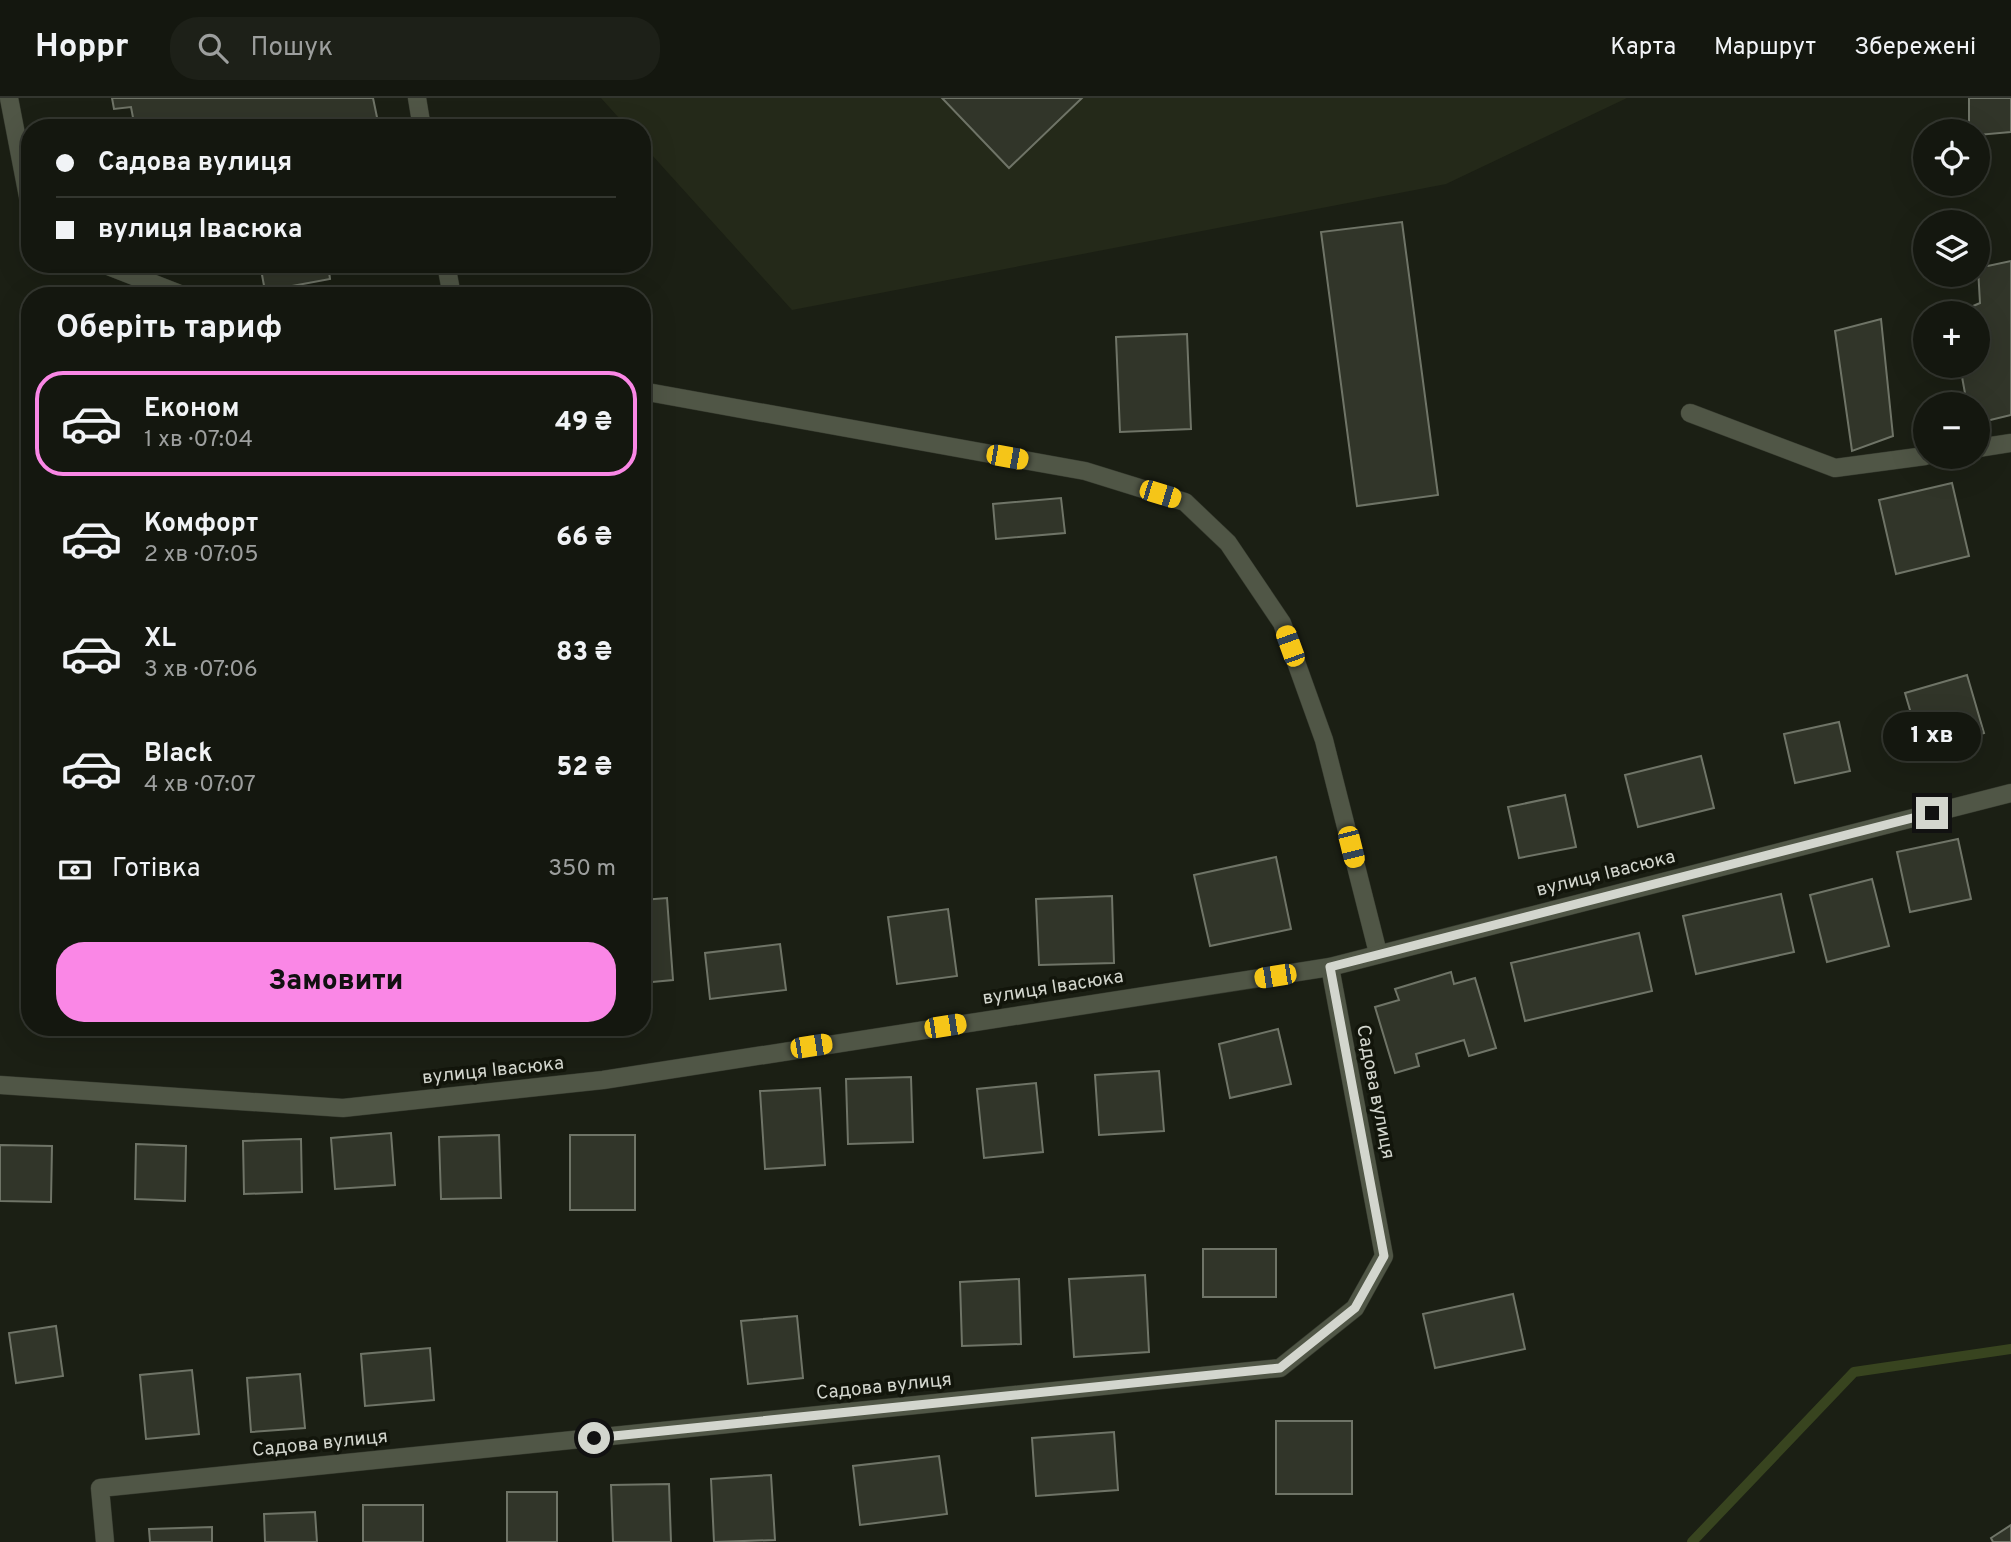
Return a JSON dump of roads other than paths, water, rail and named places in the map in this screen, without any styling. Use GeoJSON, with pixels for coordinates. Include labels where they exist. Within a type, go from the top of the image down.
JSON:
{"type":"FeatureCollection","features":[{"type":"Feature","properties":{"kind":"street"},"geometry":{"type":"LineString","coordinates":[[9,98],[21,160]]}},
{"type":"Feature","properties":{"kind":"street"},"geometry":{"type":"LineString","coordinates":[[417,98],[420,119]]}},
{"type":"Feature","properties":{"kind":"street"},"geometry":{"type":"LineString","coordinates":[[126,273],[162,287]]}},
{"type":"Feature","properties":{"kind":"street"},"geometry":{"type":"LineString","coordinates":[[651,393],[1085,471],[1185,502],[1228,543],[1282,623],[1324,740],[1378,953]]}},
{"type":"Feature","properties":{"kind":"street"},"geometry":{"type":"LineString","coordinates":[[1690,413],[1835,468],[1913,458]]}},
{"type":"Feature","properties":{"kind":"street"},"geometry":{"type":"LineString","coordinates":[[1990,446],[2011,443]]}},
{"type":"Feature","properties":{"kind":"street","name":"вулиця Івасюка"},"geometry":{"type":"LineString","coordinates":[[0,1085],[343,1108],[603,1080],[1330,967],[2011,793]]}},
{"type":"Feature","properties":{"kind":"street","name":"Садова вулиця"},"geometry":{"type":"LineString","coordinates":[[105,1542],[100,1488],[1280,1368],[1355,1308],[1384,1256],[1330,967]]}},
{"type":"Feature","properties":{"kind":"waterway"},"geometry":{"type":"LineString","coordinates":[[1692,1542],[1854,1372],[2011,1349]]}}]}
